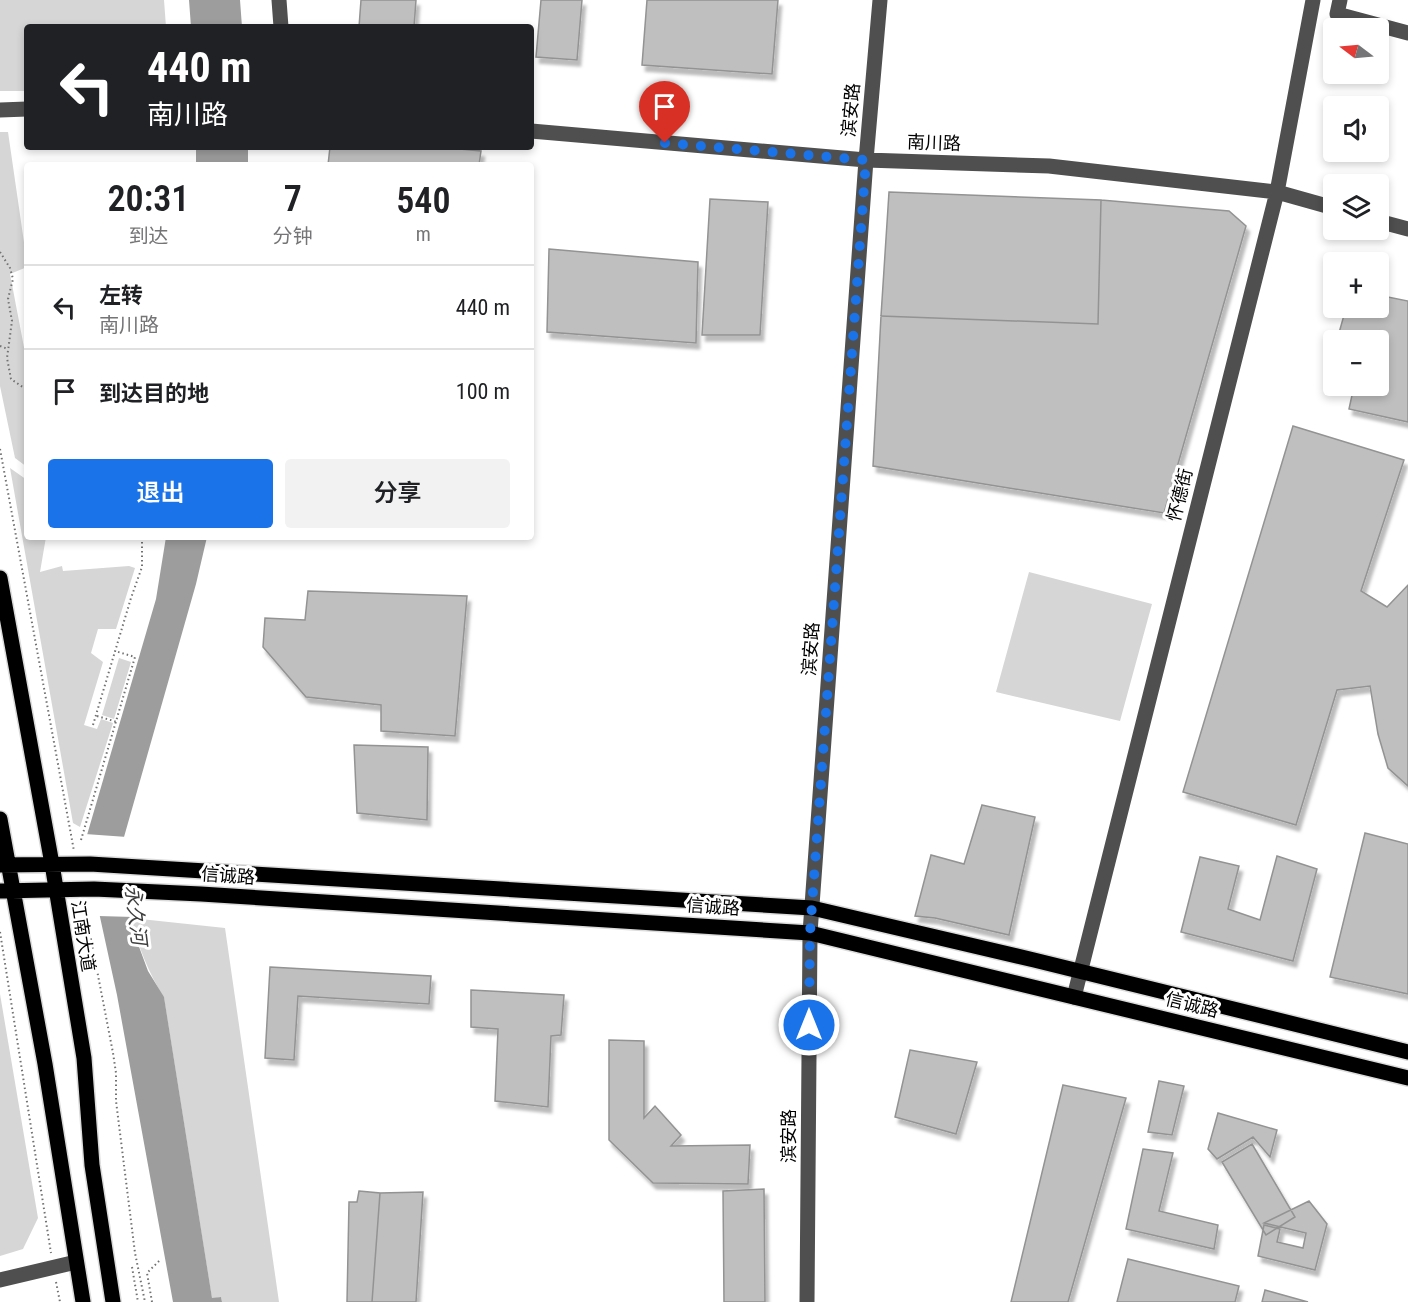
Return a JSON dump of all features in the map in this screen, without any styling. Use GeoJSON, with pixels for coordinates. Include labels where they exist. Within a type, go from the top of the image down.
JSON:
{"type":"FeatureCollection","features":[{"type":"Feature","properties":{"kind":"main road","name":"江南大道"},"geometry":{"type":"LineString","coordinates":[[0,578],[52,864],[84,1058],[92,1165],[113,1302]]}},
{"type":"Feature","properties":{"kind":"main road"},"geometry":{"type":"LineString","coordinates":[[0,819],[6,890],[45,1064],[82,1302]]}},
{"type":"Feature","properties":{"kind":"main road","name":"信诚路"},"geometry":{"type":"LineString","coordinates":[[4,865],[83,864],[202,870],[812,908],[1408,1052]]}},
{"type":"Feature","properties":{"kind":"main road","name":"信诚路"},"geometry":{"type":"LineString","coordinates":[[6,890],[88,889],[201,894],[810,933],[1408,1078]]}},
{"type":"Feature","properties":{"kind":"street"},"geometry":{"type":"LineString","coordinates":[[279,0],[281,24]]}},
{"type":"Feature","properties":{"kind":"street","name":"滨安路"},"geometry":{"type":"LineString","coordinates":[[807,1302],[810,933],[866,160],[880,0]]}},
{"type":"Feature","properties":{"kind":"street","name":"怀德街"},"geometry":{"type":"LineString","coordinates":[[1074,997],[1277,192],[1313,0]]}},
{"type":"Feature","properties":{"kind":"street"},"geometry":{"type":"LineString","coordinates":[[1340,0],[1337,14],[1408,33]]}},
{"type":"Feature","properties":{"kind":"street"},"geometry":{"type":"LineString","coordinates":[[0,110],[24,109]]}},
{"type":"Feature","properties":{"kind":"street","name":"南川路"},"geometry":{"type":"LineString","coordinates":[[534,131],[866,160],[1049,165],[1277,192],[1323,205]]}},
{"type":"Feature","properties":{"kind":"street"},"geometry":{"type":"LineString","coordinates":[[1389,224],[1408,229]]}},
{"type":"Feature","properties":{"kind":"street"},"geometry":{"type":"LineString","coordinates":[[0,1281],[76,1262]]}},
{"type":"Feature","properties":{"kind":"path"},"geometry":{"type":"LineString","coordinates":[[0,252],[10,268],[13,279],[8,298],[12,321],[7,358],[11,379],[24,388]]}},
{"type":"Feature","properties":{"kind":"path"},"geometry":{"type":"LineString","coordinates":[[0,346],[8,349]]}},
{"type":"Feature","properties":{"kind":"path"},"geometry":{"type":"LineString","coordinates":[[0,449],[83,864]]}},
{"type":"Feature","properties":{"kind":"path"},"geometry":{"type":"LineString","coordinates":[[93,725],[142,567],[142,540]]}},
{"type":"Feature","properties":{"kind":"path"},"geometry":{"type":"LineString","coordinates":[[81,840],[135,657],[115,651]]}},
{"type":"Feature","properties":{"kind":"path"},"geometry":{"type":"LineString","coordinates":[[96,716],[117,722]]}},
{"type":"Feature","properties":{"kind":"path"},"geometry":{"type":"LineString","coordinates":[[88,889],[116,1073],[116,1101],[135,1253],[145,1302]]}},
{"type":"Feature","properties":{"kind":"path"},"geometry":{"type":"LineString","coordinates":[[0,932],[60,1302]]}},
{"type":"Feature","properties":{"kind":"path"},"geometry":{"type":"LineString","coordinates":[[152,1302],[147,1273],[160,1260]]}},
{"type":"Feature","properties":{"kind":"path"},"geometry":{"type":"LineString","coordinates":[[132,1267],[138,1302]]}},
{"type":"Feature","properties":{"kind":"shaded area"},"geometry":{"type":"Polygon","coordinates":[[[0,0],[164,0],[166,24],[24,24],[24,91],[0,91],[0,0]]]}},
{"type":"Feature","properties":{"kind":"shaded area"},"geometry":{"type":"Polygon","coordinates":[[[189,0],[240,0],[242,24],[191,24],[189,0]]]}},
{"type":"Feature","properties":{"kind":"shaded area"},"geometry":{"type":"Polygon","coordinates":[[[0,132],[8,132],[24,242],[24,268],[10,274],[24,347],[24,465],[15,458],[0,386],[0,132]]]}},
{"type":"Feature","properties":{"kind":"shaded area"},"geometry":{"type":"Polygon","coordinates":[[[196,150],[248,150],[248,162],[196,162],[196,150]]]}},
{"type":"Feature","properties":{"kind":"shaded area"},"geometry":{"type":"Polygon","coordinates":[[[10,468],[24,478],[24,540],[45,540],[40,572],[62,566],[63,571],[129,566],[135,568],[116,629],[98,629],[91,653],[103,662],[84,725],[97,729],[101,719],[113,723],[80,827],[73,823],[10,468]]]}},
{"type":"Feature","properties":{"kind":"shaded area"},"geometry":{"type":"Polygon","coordinates":[[[166,540],[206,540],[196,584],[124,837],[131,918],[148,971],[164,997],[212,1298],[221,1297],[222,1302],[173,1302],[117,995],[100,917],[87,835],[156,599],[166,540]]]}},
{"type":"Feature","properties":{"kind":"shaded area"},"geometry":{"type":"Polygon","coordinates":[[[1029,572],[1152,604],[1120,721],[996,692],[1029,572]]]}},
{"type":"Feature","properties":{"kind":"shaded area"},"geometry":{"type":"Polygon","coordinates":[[[119,658],[131,662],[114,719],[102,715],[119,658]]]}},
{"type":"Feature","properties":{"kind":"shaded area"},"geometry":{"type":"Polygon","coordinates":[[[131,918],[225,928],[279,1302],[222,1302],[221,1297],[212,1299],[164,998],[144,960],[131,918]]]}},
{"type":"Feature","properties":{"kind":"shaded area"},"geometry":{"type":"Polygon","coordinates":[[[0,994],[38,1218],[23,1249],[0,1256],[0,994]]]}},
{"type":"Feature","properties":{"kind":"pier"},"geometry":{"type":"Polygon","coordinates":[[[85,834],[127,837],[134,917],[98,916],[85,834]]]}},
{"type":"Feature","properties":{"kind":"building"},"geometry":{"type":"Polygon","coordinates":[[[361,0],[416,0],[414,24],[359,24],[361,0]]]}},
{"type":"Feature","properties":{"kind":"building"},"geometry":{"type":"Polygon","coordinates":[[[541,0],[582,0],[577,60],[536,57],[541,0]]]}},
{"type":"Feature","properties":{"kind":"building"},"geometry":{"type":"Polygon","coordinates":[[[647,0],[778,0],[772,74],[642,65],[647,0]]]}},
{"type":"Feature","properties":{"kind":"building"},"geometry":{"type":"Polygon","coordinates":[[[330,150],[481,151],[479,162],[328,162],[330,150]]]}},
{"type":"Feature","properties":{"kind":"building"},"geometry":{"type":"Polygon","coordinates":[[[889,192],[1101,200],[1098,324],[881,316],[889,192]]]}},
{"type":"Feature","properties":{"kind":"building"},"geometry":{"type":"Polygon","coordinates":[[[710,199],[768,202],[760,335],[702,335],[710,199]]]}},
{"type":"Feature","properties":{"kind":"building"},"geometry":{"type":"Polygon","coordinates":[[[1101,200],[1229,211],[1246,226],[1164,513],[873,466],[881,316],[1098,324],[1101,200]]]}},
{"type":"Feature","properties":{"kind":"building"},"geometry":{"type":"Polygon","coordinates":[[[549,249],[698,262],[696,343],[547,332],[549,249]]]}},
{"type":"Feature","properties":{"kind":"building"},"geometry":{"type":"Polygon","coordinates":[[[1389,297],[1408,301],[1408,422],[1349,409],[1352,396],[1389,396],[1389,330],[1340,330],[1343,318],[1389,318],[1389,297]]]}},
{"type":"Feature","properties":{"kind":"building"},"geometry":{"type":"Polygon","coordinates":[[[1293,426],[1404,460],[1361,591],[1387,607],[1408,585],[1408,786],[1388,768],[1378,734],[1370,686],[1337,690],[1296,825],[1183,792],[1293,426]]]}},
{"type":"Feature","properties":{"kind":"building"},"geometry":{"type":"Polygon","coordinates":[[[308,591],[467,596],[455,736],[381,731],[381,705],[306,697],[263,647],[265,618],[305,620],[308,591]]]}},
{"type":"Feature","properties":{"kind":"building"},"geometry":{"type":"Polygon","coordinates":[[[354,745],[428,747],[427,820],[357,813],[354,745]]]}},
{"type":"Feature","properties":{"kind":"building"},"geometry":{"type":"Polygon","coordinates":[[[982,805],[1035,817],[1009,935],[935,918],[915,916],[931,855],[964,864],[982,805]]]}},
{"type":"Feature","properties":{"kind":"building"},"geometry":{"type":"Polygon","coordinates":[[[1365,833],[1408,844],[1408,994],[1330,977],[1365,833]]]}},
{"type":"Feature","properties":{"kind":"building"},"geometry":{"type":"Polygon","coordinates":[[[1277,856],[1317,869],[1293,961],[1181,932],[1200,857],[1239,866],[1228,909],[1260,920],[1277,856]]]}},
{"type":"Feature","properties":{"kind":"building"},"geometry":{"type":"Polygon","coordinates":[[[270,967],[431,976],[429,1004],[298,996],[294,1060],[265,1058],[270,967]]]}},
{"type":"Feature","properties":{"kind":"building"},"geometry":{"type":"Polygon","coordinates":[[[471,990],[564,995],[561,1035],[551,1036],[548,1107],[495,1101],[498,1029],[471,1027],[471,990]]]}},
{"type":"Feature","properties":{"kind":"building"},"geometry":{"type":"Polygon","coordinates":[[[609,1040],[644,1041],[644,1118],[655,1106],[681,1135],[671,1146],[750,1145],[748,1184],[653,1183],[609,1140],[609,1040]]]}},
{"type":"Feature","properties":{"kind":"building"},"geometry":{"type":"Polygon","coordinates":[[[910,1050],[977,1062],[956,1134],[895,1117],[910,1050]]]}},
{"type":"Feature","properties":{"kind":"building"},"geometry":{"type":"Polygon","coordinates":[[[1159,1081],[1184,1086],[1172,1135],[1148,1132],[1159,1081]]]}},
{"type":"Feature","properties":{"kind":"building"},"geometry":{"type":"Polygon","coordinates":[[[1063,1085],[1126,1098],[1068,1302],[1011,1302],[1063,1085]]]}},
{"type":"Feature","properties":{"kind":"building"},"geometry":{"type":"Polygon","coordinates":[[[1218,1113],[1277,1130],[1270,1157],[1253,1137],[1217,1159],[1208,1149],[1218,1113]]]}},
{"type":"Feature","properties":{"kind":"building"},"geometry":{"type":"Polygon","coordinates":[[[1252,1144],[1295,1217],[1266,1235],[1222,1162],[1252,1144]]]}},
{"type":"Feature","properties":{"kind":"building"},"geometry":{"type":"Polygon","coordinates":[[[1143,1149],[1173,1153],[1159,1211],[1218,1225],[1214,1249],[1126,1229],[1143,1149]]]}},
{"type":"Feature","properties":{"kind":"building"},"geometry":{"type":"Polygon","coordinates":[[[764,1189],[765,1302],[724,1302],[723,1191],[764,1189]]]}},
{"type":"Feature","properties":{"kind":"building"},"geometry":{"type":"Polygon","coordinates":[[[359,1191],[380,1193],[372,1302],[347,1302],[349,1202],[357,1202],[359,1191]]]}},
{"type":"Feature","properties":{"kind":"building"},"geometry":{"type":"Polygon","coordinates":[[[423,1192],[416,1302],[372,1302],[380,1193],[423,1192]]]}},
{"type":"Feature","properties":{"kind":"building"},"geometry":{"type":"Polygon","coordinates":[[[1309,1201],[1327,1224],[1315,1270],[1258,1256],[1264,1225],[1280,1229],[1277,1242],[1303,1248],[1306,1233],[1264,1223],[1309,1201]]]}},
{"type":"Feature","properties":{"kind":"building"},"geometry":{"type":"Polygon","coordinates":[[[1128,1259],[1239,1286],[1235,1302],[1117,1302],[1128,1259]]]}},
{"type":"Feature","properties":{"kind":"building"},"geometry":{"type":"Polygon","coordinates":[[[1265,1290],[1308,1302],[1262,1302],[1265,1290]]]}},
{"type":"Feature","properties":{"kind":"route"},"geometry":{"type":"LineString","coordinates":[[665,143],[866,160],[810,933],[809,1025]]}},
{"type":"Feature","properties":{"kind":"water label","name":"永久河"},"geometry":{"type":"Point","coordinates":[136,915]}}]}
